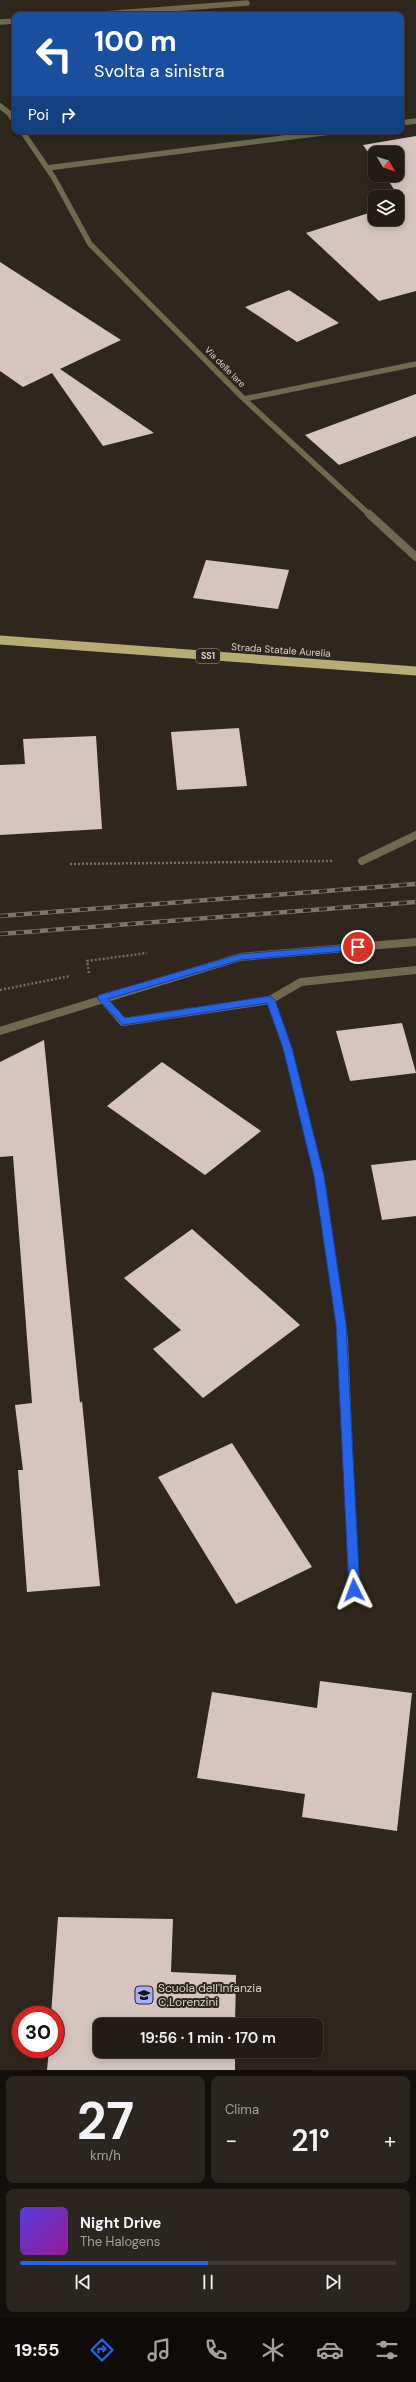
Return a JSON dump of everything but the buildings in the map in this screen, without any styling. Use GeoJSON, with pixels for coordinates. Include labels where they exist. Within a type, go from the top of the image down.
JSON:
{"type":"FeatureCollection","features":[{"type":"Feature","properties":{"kind":"main road","name":"Strada Statale Aurelia"},"geometry":{"type":"LineString","coordinates":[[0,640],[416,671]]}},
{"type":"Feature","properties":{"kind":"street"},"geometry":{"type":"LineString","coordinates":[[134,12],[247,4]]}},
{"type":"Feature","properties":{"kind":"street"},"geometry":{"type":"LineString","coordinates":[[0,22],[12,21]]}},
{"type":"Feature","properties":{"kind":"street"},"geometry":{"type":"LineString","coordinates":[[0,106],[12,118]]}},
{"type":"Feature","properties":{"kind":"street"},"geometry":{"type":"LineString","coordinates":[[404,123],[416,121]]}},
{"type":"Feature","properties":{"kind":"street","name":"Via delle Iare"},"geometry":{"type":"LineString","coordinates":[[24,134],[47,168],[90,244],[244,399],[416,557]]}},
{"type":"Feature","properties":{"kind":"street"},"geometry":{"type":"LineString","coordinates":[[47,168],[314,134]]}},
{"type":"Feature","properties":{"kind":"street"},"geometry":{"type":"LineString","coordinates":[[244,399],[416,364]]}},
{"type":"Feature","properties":{"kind":"street"},"geometry":{"type":"LineString","coordinates":[[362,861],[416,835]]}},
{"type":"Feature","properties":{"kind":"street"},"geometry":{"type":"LineString","coordinates":[[0,1031],[102,998],[240,957],[416,942]]}},
{"type":"Feature","properties":{"kind":"street"},"geometry":{"type":"LineString","coordinates":[[102,998],[123,1022],[270,1000],[302,982],[416,970]]}},
{"type":"Feature","properties":{"kind":"street"},"geometry":{"type":"LineString","coordinates":[[270,1000],[287,1048],[319,1176],[341,1324],[354,1590]]}},
{"type":"Feature","properties":{"kind":"path"},"geometry":{"type":"LineString","coordinates":[[70,864],[362,861]]}},
{"type":"Feature","properties":{"kind":"path"},"geometry":{"type":"LineString","coordinates":[[86,961],[88,973]]}},
{"type":"Feature","properties":{"kind":"railway"},"geometry":{"type":"LineString","coordinates":[[0,916],[416,884]]}},
{"type":"Feature","properties":{"kind":"railway"},"geometry":{"type":"LineString","coordinates":[[0,934],[416,902]]}},
{"type":"Feature","properties":{"kind":"place","name":"Scuola dell'Infanzia C.Lorenzini"},"geometry":{"type":"Point","coordinates":[144,1995]}},
{"type":"Feature","properties":{"kind":"route"},"geometry":{"type":"LineString","coordinates":[[354,1590],[343,1339],[341,1324],[319,1176],[287,1048],[270,1000],[123,1022],[102,998],[240,957],[358,947]]}}]}
